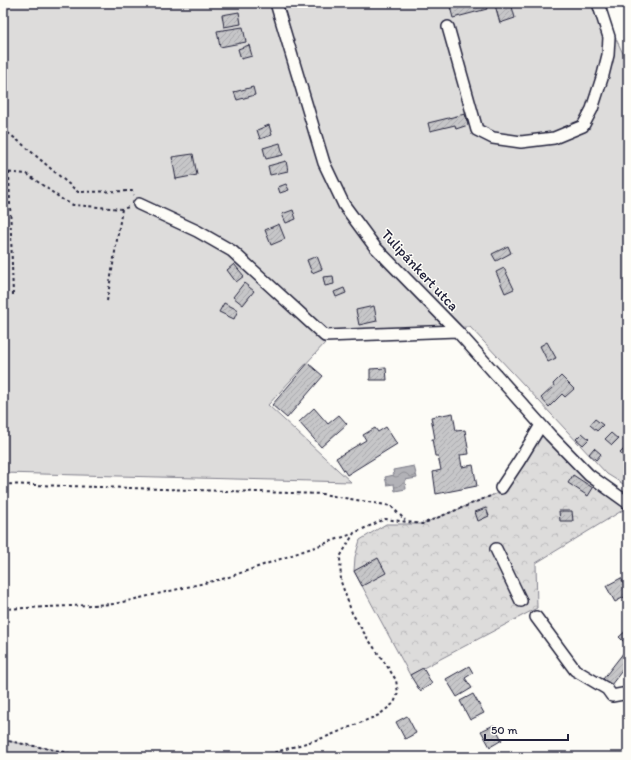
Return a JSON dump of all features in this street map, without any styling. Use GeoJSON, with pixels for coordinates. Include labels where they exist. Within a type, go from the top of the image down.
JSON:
{"type":"FeatureCollection","features":[{"type":"Feature","properties":{"kind":"street","name":"Tulipánkert utca"},"geometry":{"type":"LineString","coordinates":[[276,3],[324,163],[344,205],[376,247],[457,331],[550,435],[589,475],[628,502]]}},
{"type":"Feature","properties":{"kind":"street"},"geometry":{"type":"LineString","coordinates":[[448,27],[477,130],[493,138],[521,142],[554,138],[583,126],[592,109],[608,55],[609,37],[598,3]]}},
{"type":"Feature","properties":{"kind":"street"},"geometry":{"type":"LineString","coordinates":[[139,204],[197,231],[232,251],[325,336],[457,331]]}},
{"type":"Feature","properties":{"kind":"street"},"geometry":{"type":"LineString","coordinates":[[502,488],[541,425]]}},
{"type":"Feature","properties":{"kind":"street"},"geometry":{"type":"LineString","coordinates":[[496,549],[521,601]]}},
{"type":"Feature","properties":{"kind":"street"},"geometry":{"type":"LineString","coordinates":[[536,617],[575,670],[607,689],[612,696],[628,693]]}},
{"type":"Feature","properties":{"kind":"path"},"geometry":{"type":"LineString","coordinates":[[3,129],[78,192],[132,191],[139,204],[122,209],[73,205],[63,200],[27,174],[3,172]]}},
{"type":"Feature","properties":{"kind":"path"},"geometry":{"type":"LineString","coordinates":[[10,172],[13,295]]}},
{"type":"Feature","properties":{"kind":"path"},"geometry":{"type":"LineString","coordinates":[[107,301],[122,209]]}},
{"type":"Feature","properties":{"kind":"path"},"geometry":{"type":"LineString","coordinates":[[3,484],[322,494],[391,506],[406,521]]}},
{"type":"Feature","properties":{"kind":"path"},"geometry":{"type":"LineString","coordinates":[[3,609],[114,604],[226,578],[354,533],[385,519],[422,524],[498,493],[502,488]]}},
{"type":"Feature","properties":{"kind":"path"},"geometry":{"type":"LineString","coordinates":[[257,757],[326,737],[379,715],[394,703],[398,692],[396,680],[352,613],[341,582],[340,557],[354,533]]}},
{"type":"Feature","properties":{"kind":"path"},"geometry":{"type":"LineString","coordinates":[[3,740],[65,752],[81,757]]}},
{"type":"Feature","properties":{"kind":"green space"},"geometry":{"type":"Polygon","coordinates":[[[3,3],[599,3],[628,64],[628,487],[607,474],[470,327],[337,330],[268,405],[351,482],[3,473],[3,3]]]}},
{"type":"Feature","properties":{"kind":"green space"},"geometry":{"type":"Polygon","coordinates":[[[541,425],[628,507],[536,563],[537,608],[410,675],[354,571],[355,557],[360,540],[386,524],[422,524],[498,493],[541,425]]]}},
{"type":"Feature","properties":{"kind":"green space"},"geometry":{"type":"Polygon","coordinates":[[[3,740],[65,752],[81,757],[3,757],[3,740]]]}},
{"type":"Feature","properties":{"kind":"water"},"geometry":{"type":"Polygon","coordinates":[[[414,466],[417,478],[405,480],[406,489],[395,491],[394,484],[387,485],[385,477],[394,475],[393,470],[414,466]]]}},
{"type":"Feature","properties":{"kind":"building"},"geometry":{"type":"Polygon","coordinates":[[[449,3],[485,3],[487,9],[453,18],[449,3]]]}},
{"type":"Feature","properties":{"kind":"building"},"geometry":{"type":"Polygon","coordinates":[[[511,3],[515,18],[500,23],[495,5],[511,3]]]}},
{"type":"Feature","properties":{"kind":"building"},"geometry":{"type":"Polygon","coordinates":[[[239,12],[241,24],[224,27],[222,15],[239,12]]]}},
{"type":"Feature","properties":{"kind":"building"},"geometry":{"type":"Polygon","coordinates":[[[243,27],[246,42],[220,47],[217,31],[243,27]]]}},
{"type":"Feature","properties":{"kind":"building"},"geometry":{"type":"Polygon","coordinates":[[[249,45],[252,56],[241,59],[238,49],[249,45]]]}},
{"type":"Feature","properties":{"kind":"building"},"geometry":{"type":"Polygon","coordinates":[[[253,87],[255,95],[237,100],[234,92],[253,87]]]}},
{"type":"Feature","properties":{"kind":"building"},"geometry":{"type":"Polygon","coordinates":[[[465,114],[468,125],[456,129],[455,125],[430,131],[428,123],[465,114]]]}},
{"type":"Feature","properties":{"kind":"building"},"geometry":{"type":"Polygon","coordinates":[[[269,125],[272,135],[260,139],[257,130],[269,125]]]}},
{"type":"Feature","properties":{"kind":"building"},"geometry":{"type":"Polygon","coordinates":[[[280,143],[283,155],[266,159],[263,148],[280,143]]]}},
{"type":"Feature","properties":{"kind":"building"},"geometry":{"type":"Polygon","coordinates":[[[193,154],[197,175],[176,179],[172,157],[193,154]]]}},
{"type":"Feature","properties":{"kind":"building"},"geometry":{"type":"Polygon","coordinates":[[[286,161],[288,171],[270,175],[268,166],[286,161]]]}},
{"type":"Feature","properties":{"kind":"building"},"geometry":{"type":"Polygon","coordinates":[[[286,184],[289,190],[280,193],[278,187],[286,184]]]}},
{"type":"Feature","properties":{"kind":"building"},"geometry":{"type":"Polygon","coordinates":[[[293,210],[296,219],[286,223],[282,214],[293,210]]]}},
{"type":"Feature","properties":{"kind":"building"},"geometry":{"type":"Polygon","coordinates":[[[279,224],[285,239],[271,245],[265,230],[279,224]]]}},
{"type":"Feature","properties":{"kind":"building"},"geometry":{"type":"Polygon","coordinates":[[[508,246],[511,253],[496,261],[492,254],[508,246]]]}},
{"type":"Feature","properties":{"kind":"building"},"geometry":{"type":"Polygon","coordinates":[[[317,256],[322,269],[312,273],[307,260],[317,256]]]}},
{"type":"Feature","properties":{"kind":"building"},"geometry":{"type":"Polygon","coordinates":[[[234,264],[244,276],[236,282],[227,270],[234,264]]]}},
{"type":"Feature","properties":{"kind":"building"},"geometry":{"type":"Polygon","coordinates":[[[504,268],[514,289],[505,293],[496,272],[504,268]]]}},
{"type":"Feature","properties":{"kind":"building"},"geometry":{"type":"Polygon","coordinates":[[[333,276],[334,284],[325,286],[323,277],[333,276]]]}},
{"type":"Feature","properties":{"kind":"building"},"geometry":{"type":"Polygon","coordinates":[[[244,283],[254,291],[243,305],[233,297],[244,283]]]}},
{"type":"Feature","properties":{"kind":"building"},"geometry":{"type":"Polygon","coordinates":[[[344,288],[346,293],[336,297],[334,292],[344,288]]]}},
{"type":"Feature","properties":{"kind":"building"},"geometry":{"type":"Polygon","coordinates":[[[224,303],[238,310],[234,319],[219,312],[224,303]]]}},
{"type":"Feature","properties":{"kind":"building"},"geometry":{"type":"Polygon","coordinates":[[[374,306],[377,321],[359,325],[356,310],[374,306]]]}},
{"type":"Feature","properties":{"kind":"building"},"geometry":{"type":"Polygon","coordinates":[[[547,342],[556,358],[548,362],[540,346],[547,342]]]}},
{"type":"Feature","properties":{"kind":"building"},"geometry":{"type":"Polygon","coordinates":[[[308,363],[323,376],[287,418],[272,405],[308,363]]]}},
{"type":"Feature","properties":{"kind":"building"},"geometry":{"type":"Polygon","coordinates":[[[386,368],[387,380],[370,380],[370,369],[386,368]]]}},
{"type":"Feature","properties":{"kind":"building"},"geometry":{"type":"Polygon","coordinates":[[[561,376],[574,389],[565,397],[562,394],[549,407],[541,398],[554,386],[553,384],[561,376]]]}},
{"type":"Feature","properties":{"kind":"building"},"geometry":{"type":"Polygon","coordinates":[[[314,408],[328,424],[339,415],[347,424],[321,447],[299,422],[314,408]]]}},
{"type":"Feature","properties":{"kind":"building"},"geometry":{"type":"Polygon","coordinates":[[[453,413],[456,431],[465,430],[469,454],[460,455],[462,467],[473,465],[477,486],[436,494],[433,472],[441,470],[438,456],[435,456],[432,439],[435,439],[431,417],[453,413]]]}},
{"type":"Feature","properties":{"kind":"building"},"geometry":{"type":"Polygon","coordinates":[[[595,419],[603,425],[597,431],[590,425],[595,419]]]}},
{"type":"Feature","properties":{"kind":"building"},"geometry":{"type":"Polygon","coordinates":[[[386,427],[397,444],[347,475],[336,458],[366,440],[363,435],[375,428],[378,432],[386,427]]]}},
{"type":"Feature","properties":{"kind":"building"},"geometry":{"type":"Polygon","coordinates":[[[582,433],[589,439],[583,445],[576,439],[582,433]]]}},
{"type":"Feature","properties":{"kind":"building"},"geometry":{"type":"Polygon","coordinates":[[[611,433],[618,439],[612,445],[605,439],[611,433]]]}},
{"type":"Feature","properties":{"kind":"building"},"geometry":{"type":"Polygon","coordinates":[[[626,447],[628,449],[628,462],[620,453],[626,447]]]}},
{"type":"Feature","properties":{"kind":"building"},"geometry":{"type":"Polygon","coordinates":[[[594,448],[601,454],[596,460],[589,454],[594,448]]]}},
{"type":"Feature","properties":{"kind":"building"},"geometry":{"type":"Polygon","coordinates":[[[573,475],[593,488],[588,496],[568,483],[573,475]]]}},
{"type":"Feature","properties":{"kind":"building"},"geometry":{"type":"Polygon","coordinates":[[[486,508],[489,516],[478,521],[475,512],[486,508]]]}},
{"type":"Feature","properties":{"kind":"building"},"geometry":{"type":"Polygon","coordinates":[[[559,511],[572,511],[573,521],[560,521],[559,511]]]}},
{"type":"Feature","properties":{"kind":"building"},"geometry":{"type":"Polygon","coordinates":[[[378,558],[386,573],[362,586],[354,571],[378,558]]]}},
{"type":"Feature","properties":{"kind":"building"},"geometry":{"type":"Polygon","coordinates":[[[621,578],[628,595],[615,602],[606,586],[621,578]]]}},
{"type":"Feature","properties":{"kind":"building"},"geometry":{"type":"Polygon","coordinates":[[[628,629],[628,644],[627,645],[619,637],[628,629]]]}},
{"type":"Feature","properties":{"kind":"building"},"geometry":{"type":"Polygon","coordinates":[[[624,652],[628,655],[628,663],[611,685],[603,679],[624,652]]]}},
{"type":"Feature","properties":{"kind":"building"},"geometry":{"type":"Polygon","coordinates":[[[469,666],[473,673],[465,678],[472,688],[457,697],[446,679],[469,666]]]}},
{"type":"Feature","properties":{"kind":"building"},"geometry":{"type":"Polygon","coordinates":[[[423,668],[432,684],[420,691],[410,675],[423,668]]]}},
{"type":"Feature","properties":{"kind":"building"},"geometry":{"type":"Polygon","coordinates":[[[473,694],[484,713],[470,720],[460,701],[473,694]]]}},
{"type":"Feature","properties":{"kind":"building"},"geometry":{"type":"Polygon","coordinates":[[[407,716],[416,733],[405,739],[396,722],[407,716]]]}},
{"type":"Feature","properties":{"kind":"building"},"geometry":{"type":"Polygon","coordinates":[[[494,725],[502,740],[490,747],[481,731],[494,725]]]}}]}
